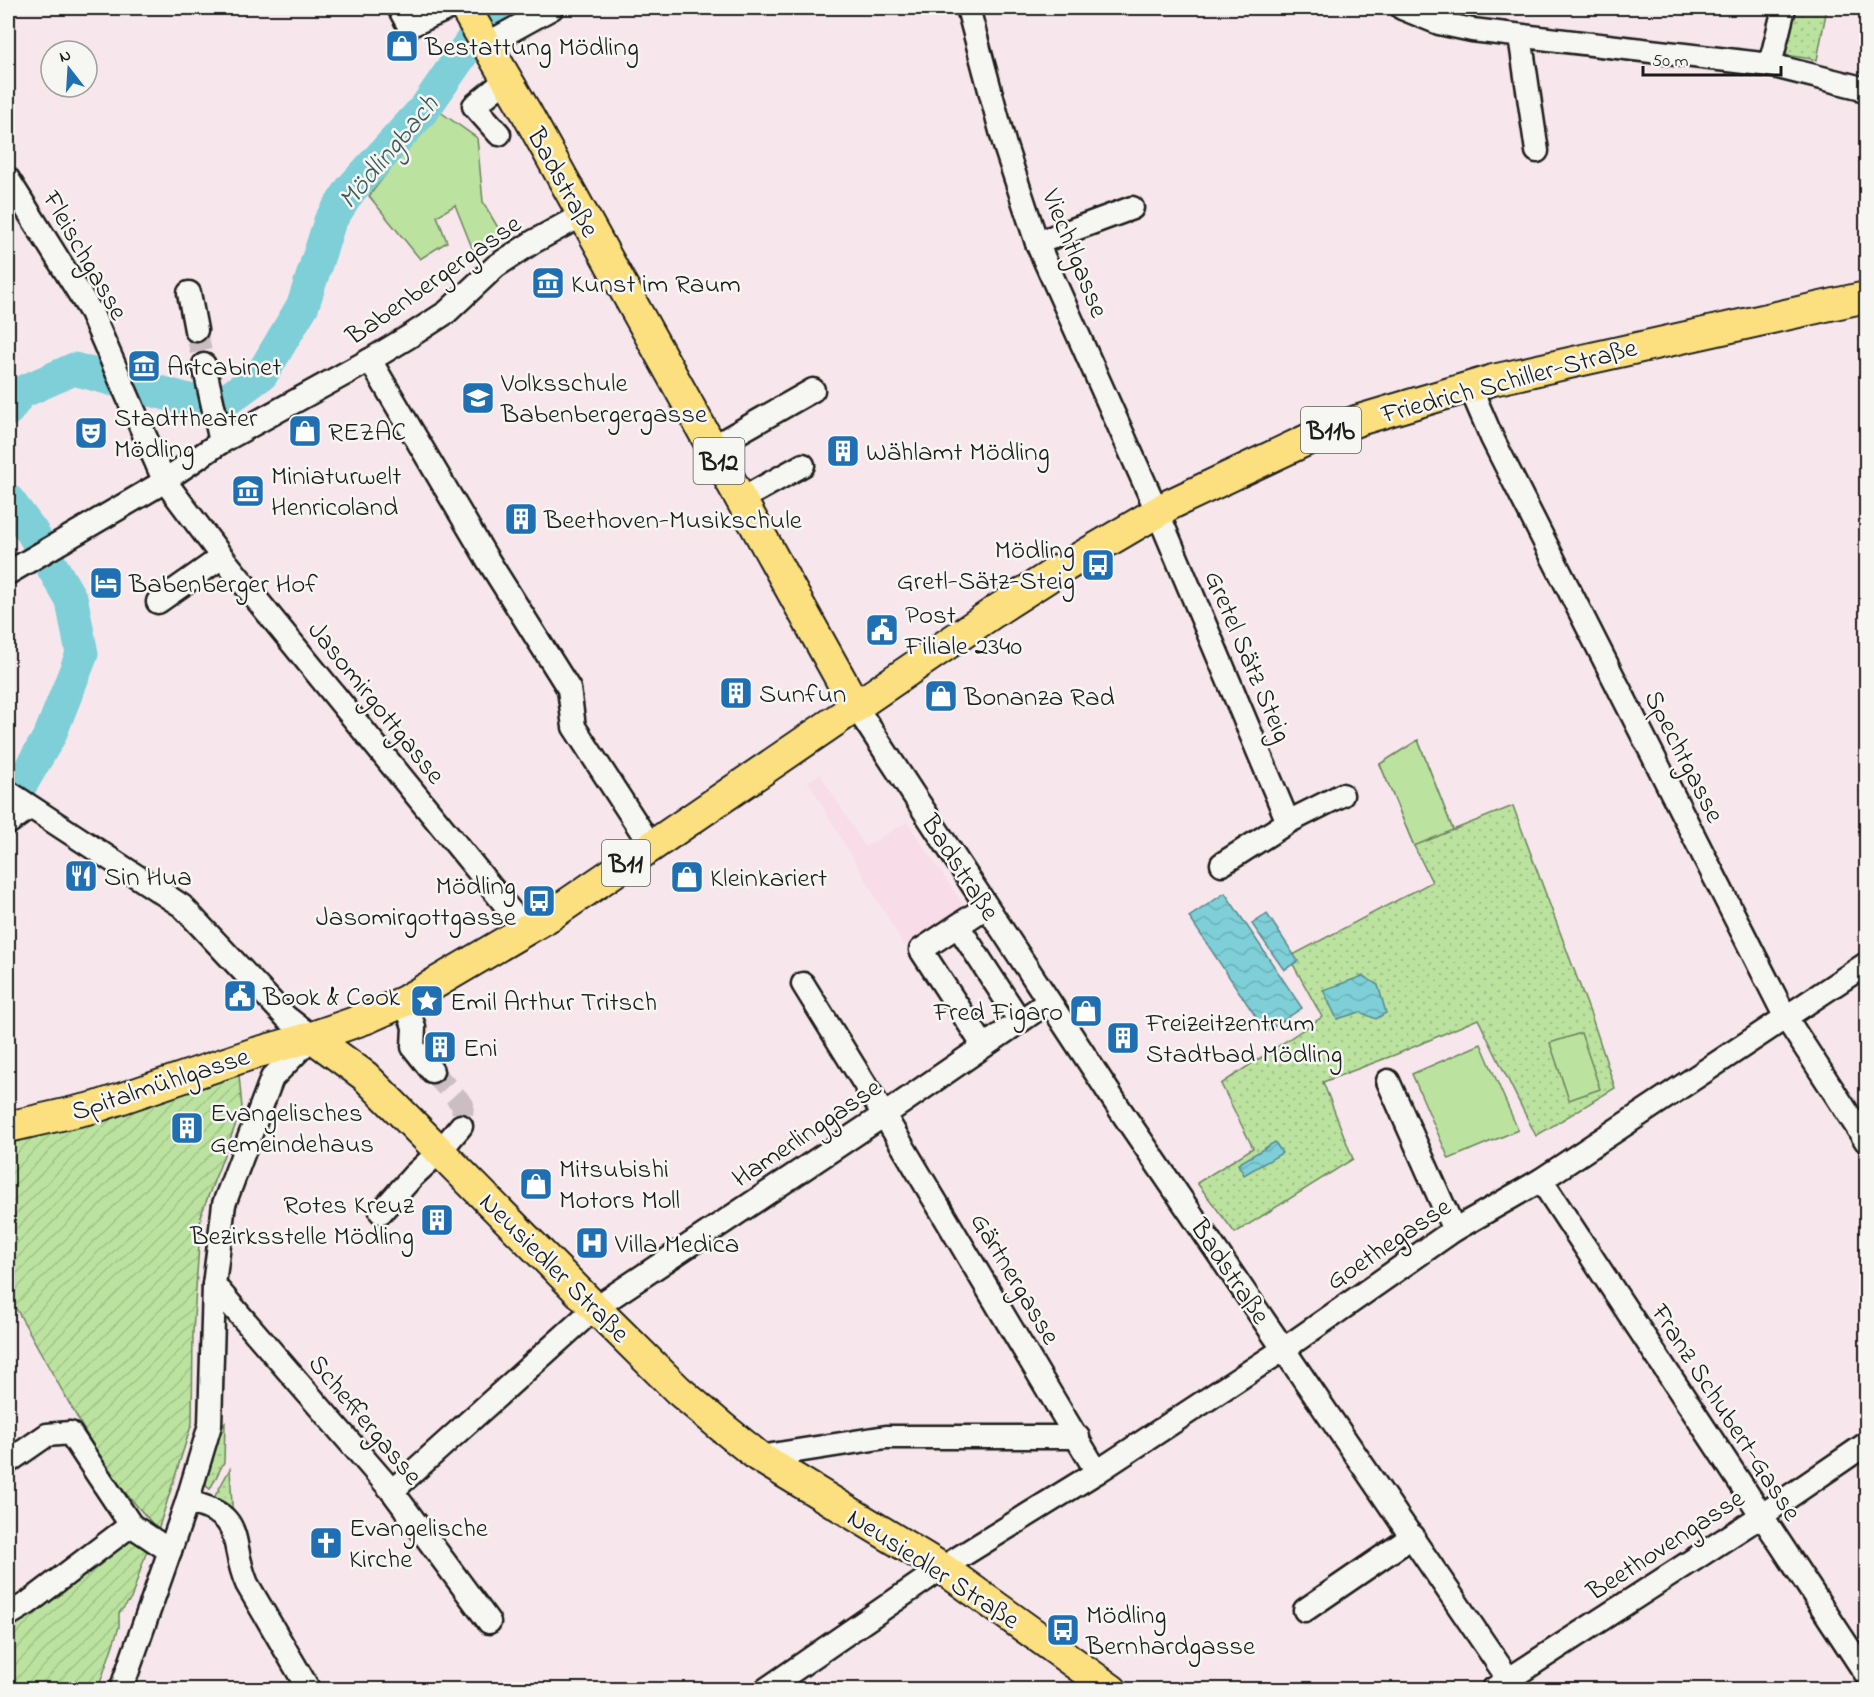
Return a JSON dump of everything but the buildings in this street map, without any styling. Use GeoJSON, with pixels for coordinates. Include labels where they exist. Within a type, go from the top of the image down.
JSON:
{"type":"FeatureCollection","features":[{"type":"Feature","properties":{"kind":"main road","name":"Badstraße"},"geometry":{"type":"LineString","coordinates":[[470,23],[506,80],[856,707]]}},
{"type":"Feature","properties":{"kind":"main road","name":"Friedrich Schiller-Straße"},"geometry":{"type":"LineString","coordinates":[[312,1037],[367,1018],[409,1014],[526,930],[1000,608],[1064,567],[1157,512],[1309,439],[1359,420],[1470,387],[1605,354],[1866,297]]}},
{"type":"Feature","properties":{"kind":"main road","name":"Spitalmühlgasse"},"geometry":{"type":"LineString","coordinates":[[8,1127],[96,1107],[255,1053],[312,1037]]}},
{"type":"Feature","properties":{"kind":"main road","name":"Neusiedler Straße"},"geometry":{"type":"LineString","coordinates":[[312,1037],[365,1076],[678,1390],[759,1457],[942,1568],[1112,1689]]}},
{"type":"Feature","properties":{"kind":"street"},"geometry":{"type":"LineString","coordinates":[[399,8],[409,26],[470,23],[552,8]]}},
{"type":"Feature","properties":{"kind":"street","name":"Viechtlgasse"},"geometry":{"type":"LineString","coordinates":[[968,8],[1005,146],[1037,243],[1157,512]]}},
{"type":"Feature","properties":{"kind":"street"},"geometry":{"type":"LineString","coordinates":[[1770,65],[1784,8]]}},
{"type":"Feature","properties":{"kind":"street"},"geometry":{"type":"LineString","coordinates":[[1411,12],[1439,23],[1472,30],[1770,65],[1862,88],[1866,92]]}},
{"type":"Feature","properties":{"kind":"street"},"geometry":{"type":"LineString","coordinates":[[1520,36],[1538,151]]}},
{"type":"Feature","properties":{"kind":"street"},"geometry":{"type":"LineString","coordinates":[[499,134],[474,106],[506,80]]}},
{"type":"Feature","properties":{"kind":"street","name":"Fleischgasse"},"geometry":{"type":"LineString","coordinates":[[8,179],[91,312],[133,408],[160,484]]}},
{"type":"Feature","properties":{"kind":"street"},"geometry":{"type":"LineString","coordinates":[[1037,243],[1132,208]]}},
{"type":"Feature","properties":{"kind":"street","name":"Babenbergergasse"},"geometry":{"type":"LineString","coordinates":[[8,573],[160,484],[221,442],[370,360],[447,312],[496,266],[582,215]]}},
{"type":"Feature","properties":{"kind":"street"},"geometry":{"type":"LineString","coordinates":[[189,293],[196,330]]}},
{"type":"Feature","properties":{"kind":"street"},"geometry":{"type":"LineString","coordinates":[[370,360],[509,595],[569,689],[574,727],[651,846]]}},
{"type":"Feature","properties":{"kind":"street"},"geometry":{"type":"LineString","coordinates":[[206,376],[221,442]]}},
{"type":"Feature","properties":{"kind":"street","name":"Spechtgasse"},"geometry":{"type":"LineString","coordinates":[[1470,387],[1492,438],[1786,1018],[1866,1141]]}},
{"type":"Feature","properties":{"kind":"street"},"geometry":{"type":"LineString","coordinates":[[711,448],[813,390]]}},
{"type":"Feature","properties":{"kind":"street"},"geometry":{"type":"LineString","coordinates":[[740,500],[803,465]]}},
{"type":"Feature","properties":{"kind":"street","name":"Jasomirgottgasse"},"geometry":{"type":"LineString","coordinates":[[160,484],[526,930]]}},
{"type":"Feature","properties":{"kind":"street","name":"Gretel Sätz Steig"},"geometry":{"type":"LineString","coordinates":[[1157,512],[1288,822]]}},
{"type":"Feature","properties":{"kind":"street"},"geometry":{"type":"LineString","coordinates":[[158,602],[222,557]]}},
{"type":"Feature","properties":{"kind":"street","name":"Badstraße"},"geometry":{"type":"LineString","coordinates":[[856,707],[1048,1002],[1413,1536],[1506,1686]]}},
{"type":"Feature","properties":{"kind":"street"},"geometry":{"type":"LineString","coordinates":[[1222,864],[1288,822],[1342,795]]}},
{"type":"Feature","properties":{"kind":"street"},"geometry":{"type":"LineString","coordinates":[[8,823],[20,801]]}},
{"type":"Feature","properties":{"kind":"street","name":"Neusiedler Straße"},"geometry":{"type":"LineString","coordinates":[[20,801],[182,906],[286,1017],[312,1037]]}},
{"type":"Feature","properties":{"kind":"street"},"geometry":{"type":"LineString","coordinates":[[983,1045],[921,950],[986,907]]}},
{"type":"Feature","properties":{"kind":"street"},"geometry":{"type":"LineString","coordinates":[[958,926],[1020,1021]]}},
{"type":"Feature","properties":{"kind":"street","name":"Goethegasse"},"geometry":{"type":"LineString","coordinates":[[765,1689],[942,1568],[1097,1472],[1284,1348],[1454,1230],[1541,1180],[1866,964]]}},
{"type":"Feature","properties":{"kind":"street","name":"Gärtnergasse"},"geometry":{"type":"LineString","coordinates":[[803,984],[1097,1472]]}},
{"type":"Feature","properties":{"kind":"street","name":"Hamerlinggasse"},"geometry":{"type":"LineString","coordinates":[[392,1491],[595,1308],[884,1115],[1048,1002]]}},
{"type":"Feature","properties":{"kind":"street"},"geometry":{"type":"LineString","coordinates":[[409,1014],[413,1047],[432,1071]]}},
{"type":"Feature","properties":{"kind":"street"},"geometry":{"type":"LineString","coordinates":[[121,1689],[187,1502],[210,1425],[214,1286],[224,1204],[272,1078],[312,1037]]}},
{"type":"Feature","properties":{"kind":"street"},"geometry":{"type":"LineString","coordinates":[[1388,1081],[1454,1230]]}},
{"type":"Feature","properties":{"kind":"street"},"geometry":{"type":"LineString","coordinates":[[381,1212],[461,1126]]}},
{"type":"Feature","properties":{"kind":"street","name":"Franz Schubert-Gasse"},"geometry":{"type":"LineString","coordinates":[[1541,1180],[1761,1516],[1860,1650],[1866,1674]]}},
{"type":"Feature","properties":{"kind":"street","name":"Scheffergasse"},"geometry":{"type":"LineString","coordinates":[[214,1286],[392,1491],[489,1622]]}},
{"type":"Feature","properties":{"kind":"street"},"geometry":{"type":"LineString","coordinates":[[8,1462],[47,1435],[70,1433],[131,1525],[170,1551]]}},
{"type":"Feature","properties":{"kind":"street"},"geometry":{"type":"LineString","coordinates":[[759,1457],[886,1437],[1078,1437]]}},
{"type":"Feature","properties":{"kind":"street","name":"Beethovengasse"},"geometry":{"type":"LineString","coordinates":[[1506,1686],[1866,1444]]}},
{"type":"Feature","properties":{"kind":"street"},"geometry":{"type":"LineString","coordinates":[[187,1502],[204,1506],[232,1526],[242,1573],[247,1584],[309,1689]]}},
{"type":"Feature","properties":{"kind":"street"},"geometry":{"type":"LineString","coordinates":[[8,1615],[28,1603],[131,1525]]}},
{"type":"Feature","properties":{"kind":"street"},"geometry":{"type":"LineString","coordinates":[[1305,1610],[1413,1536]]}},
{"type":"Feature","properties":{"kind":"shaded area"},"geometry":{"type":"Polygon","coordinates":[[[820,774],[865,847],[907,822],[964,906],[904,946],[808,781],[820,774]]]}},
{"type":"Feature","properties":{"kind":"green space"},"geometry":{"type":"Polygon","coordinates":[[[1772,8],[1827,8],[1817,60],[1768,52],[1772,8]]]}},
{"type":"Feature","properties":{"kind":"green space"},"geometry":{"type":"Polygon","coordinates":[[[436,109],[477,138],[483,202],[504,238],[475,255],[455,205],[437,216],[447,242],[420,259],[369,196],[436,109]]]}},
{"type":"Feature","properties":{"kind":"green space"},"geometry":{"type":"Polygon","coordinates":[[[1418,740],[1453,830],[1513,806],[1592,1018],[1615,1088],[1536,1136],[1478,1019],[1397,1054],[1323,1082],[1353,1159],[1235,1233],[1197,1183],[1253,1148],[1221,1084],[1322,1017],[1289,957],[1432,882],[1414,846],[1380,764],[1418,740]]]}},
{"type":"Feature","properties":{"kind":"green space"},"geometry":{"type":"Polygon","coordinates":[[[1418,740],[1453,830],[1414,846],[1380,764],[1418,740]]]}},
{"type":"Feature","properties":{"kind":"green space"},"geometry":{"type":"Polygon","coordinates":[[[1581,1033],[1600,1089],[1569,1100],[1550,1043],[1581,1033]]]}},
{"type":"Feature","properties":{"kind":"green space"},"geometry":{"type":"Polygon","coordinates":[[[1481,1044],[1518,1130],[1449,1159],[1412,1074],[1481,1044]]]}},
{"type":"Feature","properties":{"kind":"green space"},"geometry":{"type":"Polygon","coordinates":[[[239,1075],[242,1108],[201,1215],[193,1332],[192,1423],[158,1530],[109,1474],[8,1294],[8,1141],[95,1122],[239,1075]]]}},
{"type":"Feature","properties":{"kind":"green space"},"geometry":{"type":"Polygon","coordinates":[[[225,1423],[224,1462],[210,1489],[206,1486],[208,1460],[216,1437],[225,1423]]]}},
{"type":"Feature","properties":{"kind":"green space"},"geometry":{"type":"Polygon","coordinates":[[[230,1469],[233,1522],[210,1505],[230,1469]]]}},
{"type":"Feature","properties":{"kind":"green space"},"geometry":{"type":"Polygon","coordinates":[[[133,1530],[148,1547],[131,1599],[119,1613],[119,1627],[98,1689],[8,1690],[8,1620],[133,1530]]]}},
{"type":"Feature","properties":{"kind":"water"},"geometry":{"type":"Polygon","coordinates":[[[1225,893],[1302,1008],[1266,1032],[1189,917],[1225,893]]]}},
{"type":"Feature","properties":{"kind":"water"},"geometry":{"type":"Polygon","coordinates":[[[1267,914],[1298,961],[1284,970],[1252,924],[1267,914]]]}},
{"type":"Feature","properties":{"kind":"water"},"geometry":{"type":"Polygon","coordinates":[[[1363,976],[1378,985],[1386,1013],[1376,1019],[1360,1012],[1337,1019],[1323,990],[1363,976]]]}},
{"type":"Feature","properties":{"kind":"water"},"geometry":{"type":"Polygon","coordinates":[[[1275,1142],[1282,1153],[1244,1175],[1238,1164],[1275,1142]]]}},
{"type":"Feature","properties":{"kind":"waterway","name":"Mödlingbach"},"geometry":{"type":"LineString","coordinates":[[8,410],[20,393],[74,369],[196,402],[228,399],[262,374],[303,305],[330,221],[351,189],[425,108],[494,8]]}},
{"type":"Feature","properties":{"kind":"waterway","name":"Mödlingbach"},"geometry":{"type":"LineString","coordinates":[[8,500],[32,532],[72,601],[82,654],[50,735],[8,807]]}},
{"type":"Feature","properties":{"kind":"tunnel"},"geometry":{"type":"LineString","coordinates":[[196,330],[204,365]]}},
{"type":"Feature","properties":{"kind":"tunnel"},"geometry":{"type":"LineString","coordinates":[[432,1071],[463,1105],[461,1126]]}},
{"type":"Feature","properties":{"kind":"place","name":"Bestattung Mödling"},"geometry":{"type":"Point","coordinates":[402,46]}},
{"type":"Feature","properties":{"kind":"place","name":"Kunst im Raum"},"geometry":{"type":"Point","coordinates":[548,283]}},
{"type":"Feature","properties":{"kind":"place","name":"Artcabinet"},"geometry":{"type":"Point","coordinates":[144,366]}},
{"type":"Feature","properties":{"kind":"place","name":"Volksschule Babenbergergasse"},"geometry":{"type":"Point","coordinates":[478,398]}},
{"type":"Feature","properties":{"kind":"place","name":"REZAC"},"geometry":{"type":"Point","coordinates":[305,431]}},
{"type":"Feature","properties":{"kind":"place","name":"Stadttheater Mödling"},"geometry":{"type":"Point","coordinates":[91,433]}},
{"type":"Feature","properties":{"kind":"place","name":"Wählamt Mödling"},"geometry":{"type":"Point","coordinates":[843,451]}},
{"type":"Feature","properties":{"kind":"place","name":"Miniaturwelt Henricoland"},"geometry":{"type":"Point","coordinates":[248,491]}},
{"type":"Feature","properties":{"kind":"place","name":"Beethoven-Musikschule"},"geometry":{"type":"Point","coordinates":[521,519]}},
{"type":"Feature","properties":{"kind":"place","name":"Mödling Gretl-Sätz-Steig"},"geometry":{"type":"Point","coordinates":[1098,565]}},
{"type":"Feature","properties":{"kind":"place","name":"Babenberger Hof"},"geometry":{"type":"Point","coordinates":[106,583]}},
{"type":"Feature","properties":{"kind":"place","name":"Post Filiale 2340"},"geometry":{"type":"Point","coordinates":[882,630]}},
{"type":"Feature","properties":{"kind":"place","name":"Sunfun"},"geometry":{"type":"Point","coordinates":[736,693]}},
{"type":"Feature","properties":{"kind":"place","name":"Bonanza Rad"},"geometry":{"type":"Point","coordinates":[941,696]}},
{"type":"Feature","properties":{"kind":"place","name":"Sin Hua"},"geometry":{"type":"Point","coordinates":[81,876]}},
{"type":"Feature","properties":{"kind":"place","name":"Kleinkariert"},"geometry":{"type":"Point","coordinates":[687,877]}},
{"type":"Feature","properties":{"kind":"place","name":"Mödling Jasomirgottgasse"},"geometry":{"type":"Point","coordinates":[539,901]}},
{"type":"Feature","properties":{"kind":"place","name":"Book & Cook"},"geometry":{"type":"Point","coordinates":[240,996]}},
{"type":"Feature","properties":{"kind":"place","name":"Emil Arthur Tritsch"},"geometry":{"type":"Point","coordinates":[427,1001]}},
{"type":"Feature","properties":{"kind":"place","name":"Fred Figaro"},"geometry":{"type":"Point","coordinates":[1086,1011]}},
{"type":"Feature","properties":{"kind":"place","name":"Freizeitzentrum Stadtbad Mödling"},"geometry":{"type":"Point","coordinates":[1123,1038]}},
{"type":"Feature","properties":{"kind":"place","name":"Eni"},"geometry":{"type":"Point","coordinates":[440,1047]}},
{"type":"Feature","properties":{"kind":"place","name":"Evangelisches Gemeindehaus"},"geometry":{"type":"Point","coordinates":[187,1128]}},
{"type":"Feature","properties":{"kind":"place","name":"Mitsubishi Motors Moll"},"geometry":{"type":"Point","coordinates":[536,1184]}},
{"type":"Feature","properties":{"kind":"place","name":"Rotes Kreuz Bezirksstelle Mödling"},"geometry":{"type":"Point","coordinates":[437,1220]}},
{"type":"Feature","properties":{"kind":"place","name":"Villa Medica"},"geometry":{"type":"Point","coordinates":[592,1243]}},
{"type":"Feature","properties":{"kind":"place","name":"Evangelische Kirche"},"geometry":{"type":"Point","coordinates":[326,1543]}},
{"type":"Feature","properties":{"kind":"place","name":"Mödling Bernhardgasse"},"geometry":{"type":"Point","coordinates":[1063,1630]}}]}
